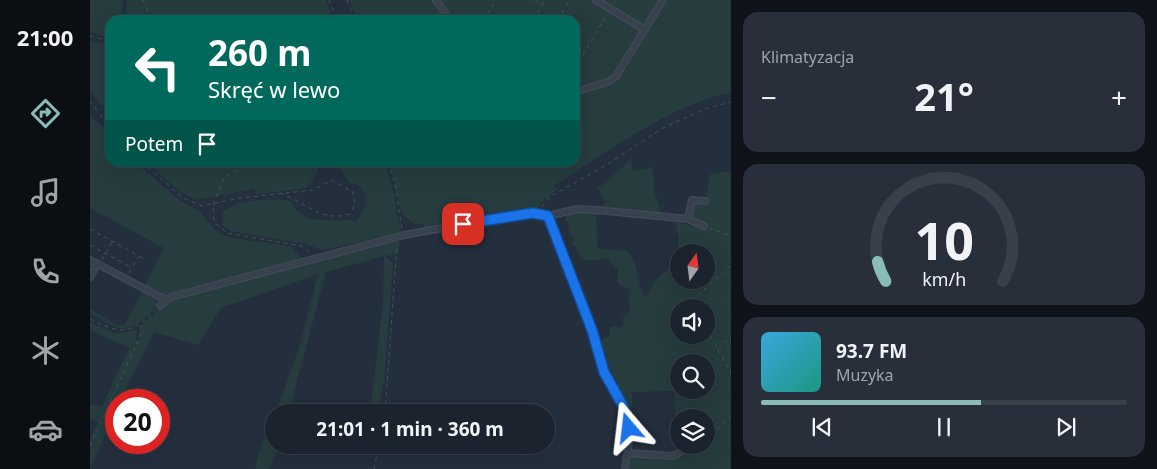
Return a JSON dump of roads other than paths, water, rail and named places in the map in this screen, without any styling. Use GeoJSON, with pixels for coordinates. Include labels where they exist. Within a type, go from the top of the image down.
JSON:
{"type":"FeatureCollection","features":[{"type":"Feature","properties":{"kind":"lane"},"geometry":{"type":"LineString","coordinates":[[436,0],[446,15]]}},
{"type":"Feature","properties":{"kind":"lane"},"geometry":{"type":"LineString","coordinates":[[596,0],[645,30]]}},
{"type":"Feature","properties":{"kind":"lane"},"geometry":{"type":"LineString","coordinates":[[580,90],[610,81],[621,69],[663,0]]}},
{"type":"Feature","properties":{"kind":"lane"},"geometry":{"type":"LineString","coordinates":[[688,219],[692,200],[705,201]]}},
{"type":"Feature","properties":{"kind":"lane"},"geometry":{"type":"LineString","coordinates":[[160,306],[166,300],[400,235],[509,216],[541,213],[548,216],[584,209],[688,219],[704,226]]}},
{"type":"Feature","properties":{"kind":"lane"},"geometry":{"type":"LineString","coordinates":[[548,216],[592,330],[604,372],[626,414],[630,434],[625,469]]}},
{"type":"Feature","properties":{"kind":"lane"},"geometry":{"type":"LineString","coordinates":[[90,260],[166,300]]}},
{"type":"Feature","properties":{"kind":"lane"},"geometry":{"type":"LineString","coordinates":[[90,277],[97,264]]}},
{"type":"Feature","properties":{"kind":"lane"},"geometry":{"type":"LineString","coordinates":[[628,453],[670,454]]}}]}
